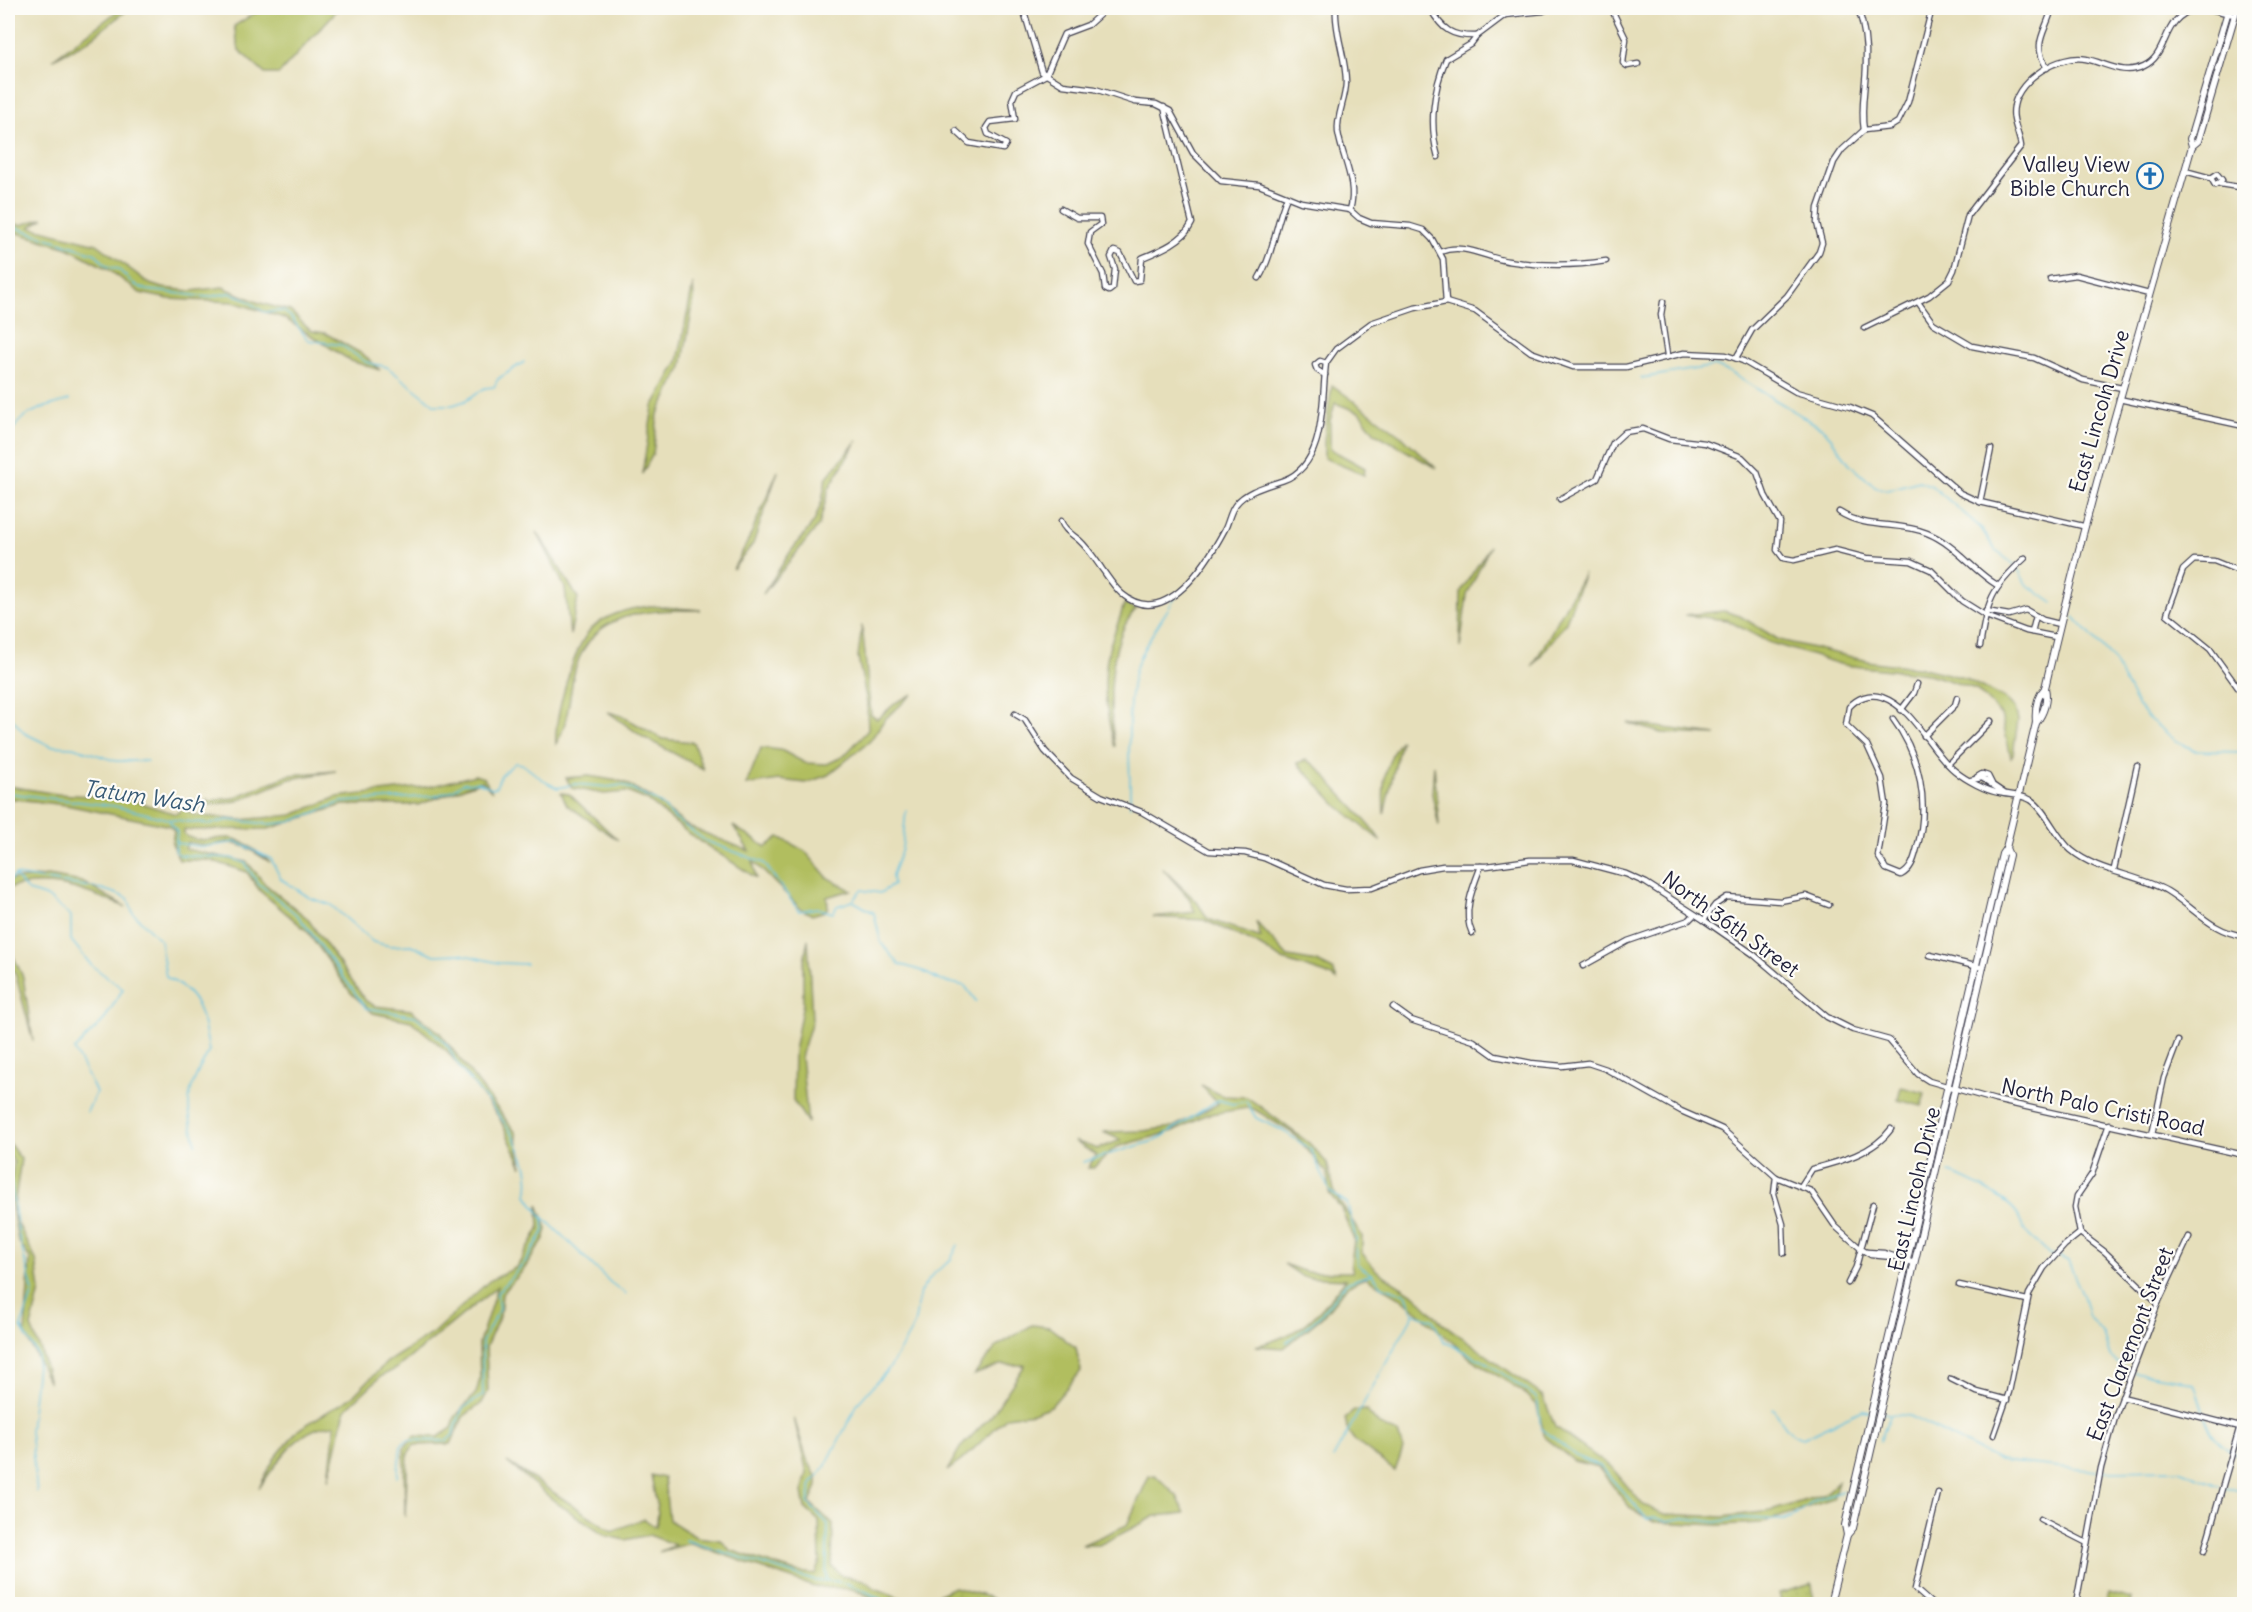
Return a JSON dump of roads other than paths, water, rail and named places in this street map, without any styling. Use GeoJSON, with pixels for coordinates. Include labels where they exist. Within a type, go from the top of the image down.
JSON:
{"type":"FeatureCollection","features":[{"type":"Feature","properties":{"kind":"main road","name":"East Lincoln Drive"},"geometry":{"type":"LineString","coordinates":[[1873,1421],[1881,1408],[1914,1263],[1975,966],[2036,723],[2042,716],[2047,695],[2045,687],[2083,526],[2192,146],[2198,141],[2230,12],[2236,8]]}},
{"type":"Feature","properties":{"kind":"main road","name":"East Lincoln Drive"},"geometry":{"type":"LineString","coordinates":[[1830,1605],[1847,1535],[1853,1528],[1873,1421],[1873,1406],[1906,1261],[1983,968],[2009,855],[2006,848]]}},
{"type":"Feature","properties":{"kind":"street"},"geometry":{"type":"LineString","coordinates":[[1023,8],[1038,62],[1046,75],[1063,85],[1095,89],[1127,100],[1164,107],[1170,111],[1193,153],[1218,179],[1228,184],[1259,185],[1305,203],[1350,210],[1369,222],[1410,226],[1423,230],[1440,252],[1446,280],[1446,302]]}},
{"type":"Feature","properties":{"kind":"street"},"geometry":{"type":"LineString","coordinates":[[956,131],[969,143],[1003,149],[1006,144],[988,134],[986,128],[994,120],[1015,119],[1012,100],[1016,91],[1046,75],[1064,34],[1088,25],[1107,8]]}},
{"type":"Feature","properties":{"kind":"street"},"geometry":{"type":"LineString","coordinates":[[1336,8],[1346,82],[1338,128],[1352,185],[1353,200],[1350,210]]}},
{"type":"Feature","properties":{"kind":"street"},"geometry":{"type":"LineString","coordinates":[[1430,8],[1446,31],[1462,36],[1477,36]]}},
{"type":"Feature","properties":{"kind":"street"},"geometry":{"type":"LineString","coordinates":[[1438,157],[1434,145],[1433,105],[1446,59],[1471,44],[1477,36],[1505,15],[1543,11],[1550,8]]}},
{"type":"Feature","properties":{"kind":"street"},"geometry":{"type":"LineString","coordinates":[[1611,8],[1626,39],[1623,63],[1627,66],[1638,64]]}},
{"type":"Feature","properties":{"kind":"street"},"geometry":{"type":"LineString","coordinates":[[1858,8],[1865,34],[1866,65],[1861,115],[1864,130]]}},
{"type":"Feature","properties":{"kind":"street"},"geometry":{"type":"LineString","coordinates":[[1736,358],[1752,330],[1787,296],[1820,252],[1822,243],[1817,223],[1818,208],[1834,162],[1842,150],[1864,130],[1890,127],[1903,114],[1932,8]]}},
{"type":"Feature","properties":{"kind":"street"},"geometry":{"type":"LineString","coordinates":[[2047,68],[2039,54],[2039,43],[2052,8]]}},
{"type":"Feature","properties":{"kind":"street"},"geometry":{"type":"LineString","coordinates":[[1864,328],[1917,302],[1942,287],[1949,279],[1954,270],[1968,215],[2021,146],[2013,115],[2017,96],[2030,80],[2047,68],[2068,59],[2079,58],[2122,70],[2138,69],[2155,59],[2167,31],[2180,17],[2197,8]]}},
{"type":"Feature","properties":{"kind":"street"},"geometry":{"type":"LineString","coordinates":[[2207,8],[2230,12]]}},
{"type":"Feature","properties":{"kind":"street"},"geometry":{"type":"LineString","coordinates":[[1061,209],[1077,218],[1101,218],[1101,224],[1090,232],[1088,244],[1103,274],[1106,289],[1109,291],[1113,288],[1115,269],[1111,257],[1114,251],[1120,253],[1134,281],[1140,280],[1142,258],[1179,238],[1192,223],[1164,107]]}},
{"type":"Feature","properties":{"kind":"street"},"geometry":{"type":"LineString","coordinates":[[2185,171],[2211,178]]}},
{"type":"Feature","properties":{"kind":"street"},"geometry":{"type":"LineString","coordinates":[[2211,178],[2216,174],[2244,188]]}},
{"type":"Feature","properties":{"kind":"street"},"geometry":{"type":"LineString","coordinates":[[2211,178],[2213,184],[2232,184]]}},
{"type":"Feature","properties":{"kind":"street"},"geometry":{"type":"LineString","coordinates":[[2220,184],[2222,178]]}},
{"type":"Feature","properties":{"kind":"street"},"geometry":{"type":"LineString","coordinates":[[1259,278],[1269,262],[1276,228],[1287,197]]}},
{"type":"Feature","properties":{"kind":"street"},"geometry":{"type":"LineString","coordinates":[[1440,252],[1470,249],[1506,261],[1567,265],[1606,261]]}},
{"type":"Feature","properties":{"kind":"street"},"geometry":{"type":"LineString","coordinates":[[2049,279],[2076,275],[2149,294]]}},
{"type":"Feature","properties":{"kind":"street"},"geometry":{"type":"LineString","coordinates":[[1060,521],[1087,549],[1123,595],[1141,602],[1158,603],[1176,596],[1186,587],[1215,544],[1232,510],[1242,498],[1296,475],[1309,463],[1316,445],[1326,363],[1331,353],[1371,323],[1415,308],[1446,302],[1475,311],[1521,346],[1560,364],[1589,369],[1617,368],[1667,355],[1698,352],[1736,358],[1796,392],[1872,416],[1885,424],[1948,485],[1980,502],[2083,526]]}},
{"type":"Feature","properties":{"kind":"street"},"geometry":{"type":"LineString","coordinates":[[1663,302],[1661,315],[1667,355]]}},
{"type":"Feature","properties":{"kind":"street"},"geometry":{"type":"LineString","coordinates":[[1917,302],[1933,323],[1949,335],[1972,346],[2034,358],[2083,380],[2122,388]]}},
{"type":"Feature","properties":{"kind":"street"},"geometry":{"type":"LineString","coordinates":[[1325,375],[1317,370],[1316,365],[1320,361],[1326,363]]}},
{"type":"Feature","properties":{"kind":"street"},"geometry":{"type":"LineString","coordinates":[[2119,399],[2244,426]]}},
{"type":"Feature","properties":{"kind":"street"},"geometry":{"type":"LineString","coordinates":[[1560,499],[1597,479],[1613,443],[1620,435],[1630,430],[1643,429],[1669,439],[1705,443],[1742,457],[1757,472],[1765,495],[1780,522],[1777,550],[1783,558],[1794,560],[1835,550],[1866,558],[1911,561],[1930,570],[1962,601],[1975,610],[2032,632],[2056,637]]}},
{"type":"Feature","properties":{"kind":"street"},"geometry":{"type":"LineString","coordinates":[[1980,502],[1991,449]]}},
{"type":"Feature","properties":{"kind":"street"},"geometry":{"type":"LineString","coordinates":[[1839,512],[1861,523],[1916,529],[1938,537],[1955,549],[1978,573],[1997,585]]}},
{"type":"Feature","properties":{"kind":"street"},"geometry":{"type":"LineString","coordinates":[[1980,646],[1986,614],[1997,585],[2022,560]]}},
{"type":"Feature","properties":{"kind":"street"},"geometry":{"type":"LineString","coordinates":[[2244,573],[2214,561],[2194,560],[2183,570],[2168,614],[2210,649],[2244,696]]}},
{"type":"Feature","properties":{"kind":"street"},"geometry":{"type":"LineString","coordinates":[[1986,614],[2009,615],[2026,610],[2060,624]]}},
{"type":"Feature","properties":{"kind":"street"},"geometry":{"type":"LineString","coordinates":[[2032,632],[2036,616]]}},
{"type":"Feature","properties":{"kind":"street"},"geometry":{"type":"LineString","coordinates":[[1901,710],[1914,693],[1917,684]]}},
{"type":"Feature","properties":{"kind":"street"},"geometry":{"type":"LineString","coordinates":[[1893,719],[1903,732],[1918,771],[1923,816],[1911,867],[1901,875],[1891,873],[1880,861],[1878,849],[1886,804],[1882,778],[1867,745],[1851,733],[1845,719],[1853,702],[1867,696],[1881,697],[1901,710],[1948,764],[1980,786],[2031,800],[2072,850],[2081,857],[2168,892],[2216,928],[2226,933],[2244,936]]}},
{"type":"Feature","properties":{"kind":"street"},"geometry":{"type":"LineString","coordinates":[[1924,736],[1955,705],[1957,698]]}},
{"type":"Feature","properties":{"kind":"street","name":"North 36th Street"},"geometry":{"type":"LineString","coordinates":[[1015,714],[1024,720],[1045,751],[1071,778],[1101,796],[1142,812],[1209,851],[1245,853],[1264,858],[1324,885],[1346,889],[1372,888],[1432,868],[1538,860],[1586,862],[1632,876],[1704,920],[1753,954],[1827,1017],[1853,1030],[1889,1040],[1920,1076],[1951,1088]]}},
{"type":"Feature","properties":{"kind":"street"},"geometry":{"type":"LineString","coordinates":[[1948,764],[1991,721]]}},
{"type":"Feature","properties":{"kind":"street"},"geometry":{"type":"LineString","coordinates":[[1903,732],[1915,724]]}},
{"type":"Feature","properties":{"kind":"street"},"geometry":{"type":"LineString","coordinates":[[2114,869],[2137,766]]}},
{"type":"Feature","properties":{"kind":"street"},"geometry":{"type":"LineString","coordinates":[[1971,780],[1982,774],[1988,776],[1992,784],[2007,794]]}},
{"type":"Feature","properties":{"kind":"street"},"geometry":{"type":"LineString","coordinates":[[1472,933],[1469,927],[1469,899],[1481,866]]}},
{"type":"Feature","properties":{"kind":"street"},"geometry":{"type":"LineString","coordinates":[[1704,920],[1715,905],[1727,897],[1780,901],[1806,896],[1829,905]]}},
{"type":"Feature","properties":{"kind":"street"},"geometry":{"type":"LineString","coordinates":[[1584,966],[1628,941],[1689,920],[1694,915]]}},
{"type":"Feature","properties":{"kind":"street"},"geometry":{"type":"LineString","coordinates":[[1930,955],[1983,968]]}},
{"type":"Feature","properties":{"kind":"street"},"geometry":{"type":"LineString","coordinates":[[1393,1007],[1411,1020],[1474,1041],[1495,1056],[1531,1063],[1588,1063],[1606,1069],[1681,1111],[1722,1129],[1776,1177],[1811,1191],[1835,1226],[1861,1249],[1867,1252],[1884,1253],[1914,1263]]}},
{"type":"Feature","properties":{"kind":"street"},"geometry":{"type":"LineString","coordinates":[[2152,1134],[2164,1078],[2178,1041]]}},
{"type":"Feature","properties":{"kind":"street","name":"North Palo Cristi Road"},"geometry":{"type":"LineString","coordinates":[[1951,1088],[2244,1155]]}},
{"type":"Feature","properties":{"kind":"street"},"geometry":{"type":"LineString","coordinates":[[2109,1124],[2092,1174],[2077,1196],[2076,1216],[2080,1233],[2105,1252],[2158,1304]]}},
{"type":"Feature","properties":{"kind":"street"},"geometry":{"type":"LineString","coordinates":[[1802,1186],[1812,1170],[1849,1158],[1886,1137],[1891,1129]]}},
{"type":"Feature","properties":{"kind":"street"},"geometry":{"type":"LineString","coordinates":[[1776,1177],[1774,1194],[1784,1224],[1784,1253]]}},
{"type":"Feature","properties":{"kind":"street"},"geometry":{"type":"LineString","coordinates":[[1848,1283],[1861,1249],[1873,1204]]}},
{"type":"Feature","properties":{"kind":"street"},"geometry":{"type":"LineString","coordinates":[[1994,1435],[2007,1400],[2027,1300],[2034,1284],[2055,1256],[2080,1233]]}},
{"type":"Feature","properties":{"kind":"street","name":"East Claremont Street"},"geometry":{"type":"LineString","coordinates":[[2076,1605],[2101,1468],[2122,1397],[2158,1304],[2189,1238]]}},
{"type":"Feature","properties":{"kind":"street"},"geometry":{"type":"LineString","coordinates":[[1959,1285],[2027,1300]]}},
{"type":"Feature","properties":{"kind":"street"},"geometry":{"type":"LineString","coordinates":[[1951,1379],[1977,1392],[2007,1400]]}},
{"type":"Feature","properties":{"kind":"street"},"geometry":{"type":"LineString","coordinates":[[2122,1397],[2242,1428]]}},
{"type":"Feature","properties":{"kind":"street"},"geometry":{"type":"LineString","coordinates":[[2204,1551],[2222,1481],[2233,1457],[2242,1428],[2244,1412]]}},
{"type":"Feature","properties":{"kind":"street"},"geometry":{"type":"LineString","coordinates":[[1932,1605],[1915,1589],[1938,1493]]}},
{"type":"Feature","properties":{"kind":"street"},"geometry":{"type":"LineString","coordinates":[[2040,1519],[2087,1543]]}},
{"type":"Feature","properties":{"kind":"waterway"},"geometry":{"type":"LineString","coordinates":[[8,225],[96,254],[107,266],[118,269],[135,285],[147,290],[208,297],[229,293],[242,297],[264,312],[283,311],[290,316],[308,340],[341,345],[366,362],[387,367],[435,405],[453,405],[465,401],[485,388],[494,387],[498,379],[524,362]]}},
{"type":"Feature","properties":{"kind":"waterway"},"geometry":{"type":"LineString","coordinates":[[1641,378],[1715,366],[1731,373],[1825,430],[1849,463],[1875,487],[1887,490],[1919,481],[1932,486],[1981,528],[1996,551],[2015,565]]}},
{"type":"Feature","properties":{"kind":"waterway"},"geometry":{"type":"LineString","coordinates":[[8,437],[19,422],[28,415],[39,409],[69,400]]}},
{"type":"Feature","properties":{"kind":"waterway"},"geometry":{"type":"LineString","coordinates":[[2018,569],[2026,584],[2053,603]]}},
{"type":"Feature","properties":{"kind":"waterway"},"geometry":{"type":"LineString","coordinates":[[1130,806],[1129,711],[1134,675],[1139,659],[1152,634],[1176,596]]}},
{"type":"Feature","properties":{"kind":"waterway"},"geometry":{"type":"LineString","coordinates":[[2074,617],[2112,658],[2137,705],[2148,718],[2175,740],[2196,751],[2244,752]]}},
{"type":"Feature","properties":{"kind":"waterway"},"geometry":{"type":"LineString","coordinates":[[8,713],[24,733],[51,746],[73,747],[116,761],[147,761]]}},
{"type":"Feature","properties":{"kind":"waterway","name":"Tatum Wash"},"geometry":{"type":"LineString","coordinates":[[8,793],[114,806],[168,819],[210,824],[228,820],[270,824],[290,822],[342,802],[435,796],[453,790],[463,783],[478,782],[492,788],[496,787],[501,775],[515,763],[522,764],[547,783],[558,788],[575,784],[608,787],[622,785],[660,803],[675,819],[706,841],[764,863],[799,911],[817,908],[833,913],[837,906],[853,901],[874,913],[881,943],[899,964],[922,971],[939,980],[965,986],[976,1001]]}},
{"type":"Feature","properties":{"kind":"waterway"},"geometry":{"type":"LineString","coordinates":[[854,899],[861,890],[880,893],[893,885],[892,875],[902,849],[906,811]]}},
{"type":"Feature","properties":{"kind":"waterway"},"geometry":{"type":"LineString","coordinates":[[169,820],[177,832],[175,851],[180,855],[231,858],[245,863],[257,882],[298,916],[366,1008],[415,1016],[439,1037],[449,1048],[463,1072],[509,1129],[525,1162],[528,1178],[527,1195],[543,1219],[544,1231],[526,1261],[497,1293],[499,1309],[482,1342],[483,1395],[462,1409],[453,1435],[446,1441],[407,1440],[401,1446],[397,1477]]}},
{"type":"Feature","properties":{"kind":"waterway"},"geometry":{"type":"LineString","coordinates":[[176,843],[203,847],[237,842],[271,859],[281,879],[310,898],[331,905],[373,942],[390,946],[411,945],[435,955],[460,954],[499,963],[526,964]]}},
{"type":"Feature","properties":{"kind":"waterway"},"geometry":{"type":"LineString","coordinates":[[8,882],[15,875],[102,889],[128,898],[133,913],[160,940],[166,977],[186,991],[198,1007],[209,1051],[196,1076],[190,1096],[190,1116],[196,1144]]}},
{"type":"Feature","properties":{"kind":"waterway"},"geometry":{"type":"LineString","coordinates":[[15,876],[28,891],[47,897],[71,916],[71,940],[91,965],[123,989],[104,1020],[74,1050],[96,1092],[87,1112]]}},
{"type":"Feature","properties":{"kind":"waterway"},"geometry":{"type":"LineString","coordinates":[[1083,1162],[1157,1140],[1218,1100],[1233,1104],[1246,1101],[1256,1118],[1282,1130],[1311,1150],[1330,1192],[1347,1203],[1356,1239],[1357,1264],[1371,1274]]}},
{"type":"Feature","properties":{"kind":"waterway"},"geometry":{"type":"LineString","coordinates":[[8,1164],[19,1237],[33,1292],[21,1327],[38,1356],[30,1431],[37,1492]]}},
{"type":"Feature","properties":{"kind":"waterway"},"geometry":{"type":"LineString","coordinates":[[1949,1173],[2004,1201],[2016,1212],[2030,1236],[2049,1255],[2053,1256]]}},
{"type":"Feature","properties":{"kind":"waterway"},"geometry":{"type":"LineString","coordinates":[[543,1217],[611,1283],[626,1294]]}},
{"type":"Feature","properties":{"kind":"waterway"},"geometry":{"type":"LineString","coordinates":[[826,1580],[828,1524],[808,1503],[812,1483],[825,1467],[858,1403],[891,1366],[914,1326],[920,1292],[934,1273],[950,1261],[958,1245]]}},
{"type":"Feature","properties":{"kind":"waterway"},"geometry":{"type":"LineString","coordinates":[[2058,1256],[2068,1261],[2089,1317],[2103,1334],[2110,1357],[2129,1370]]}},
{"type":"Feature","properties":{"kind":"waterway"},"geometry":{"type":"LineString","coordinates":[[1286,1343],[1318,1318],[1346,1283],[1372,1274],[1382,1286],[1406,1294],[1413,1313],[1433,1320],[1443,1341],[1489,1364],[1537,1398],[1541,1428],[1576,1456],[1600,1466],[1647,1519],[1656,1518],[1665,1521],[1684,1518],[1716,1522],[1741,1518],[1784,1520],[1797,1514],[1814,1501],[1842,1491]]}},
{"type":"Feature","properties":{"kind":"waterway"},"geometry":{"type":"LineString","coordinates":[[1333,1458],[1413,1315]]}},
{"type":"Feature","properties":{"kind":"waterway"},"geometry":{"type":"LineString","coordinates":[[2134,1372],[2180,1379],[2194,1384],[2214,1436],[2230,1450],[2244,1458]]}},
{"type":"Feature","properties":{"kind":"waterway"},"geometry":{"type":"LineString","coordinates":[[1772,1408],[1793,1434],[1803,1438],[1862,1410],[1869,1411]]}},
{"type":"Feature","properties":{"kind":"waterway"},"geometry":{"type":"LineString","coordinates":[[1882,1413],[1910,1416],[2000,1461],[2097,1471]]}},
{"type":"Feature","properties":{"kind":"waterway"},"geometry":{"type":"LineString","coordinates":[[1880,1441],[1891,1414]]}},
{"type":"Feature","properties":{"kind":"waterway"},"geometry":{"type":"LineString","coordinates":[[2102,1471],[2179,1470],[2220,1486]]}},
{"type":"Feature","properties":{"kind":"waterway"},"geometry":{"type":"LineString","coordinates":[[2225,1488],[2244,1491]]}},
{"type":"Feature","properties":{"kind":"waterway"},"geometry":{"type":"LineString","coordinates":[[685,1540],[815,1581],[846,1584],[891,1604]]}},
{"type":"Feature","properties":{"kind":"place","name":"Valley View Bible Church"},"geometry":{"type":"Point","coordinates":[2150,176]}}]}
